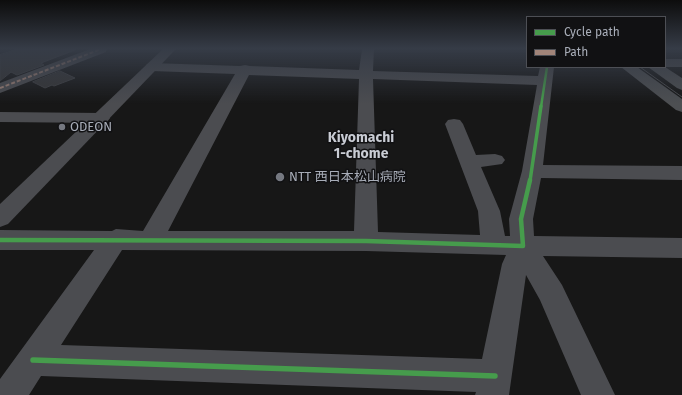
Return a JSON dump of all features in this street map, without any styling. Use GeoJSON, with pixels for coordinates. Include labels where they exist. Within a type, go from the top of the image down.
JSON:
{"type":"FeatureCollection","features":[{"type":"Feature","properties":{"kind":"main road"},"geometry":{"type":"LineString","coordinates":[[629,68],[682,107]]}},
{"type":"Feature","properties":{"kind":"main road"},"geometry":{"type":"LineString","coordinates":[[657,68],[682,85]]}},
{"type":"Feature","properties":{"kind":"street"},"geometry":{"type":"LineString","coordinates":[[0,88],[53,67]]}},
{"type":"Feature","properties":{"kind":"street"},"geometry":{"type":"LineString","coordinates":[[0,218],[152,67]]}},
{"type":"Feature","properties":{"kind":"street"},"geometry":{"type":"LineString","coordinates":[[165,67],[366,75],[546,74],[532,171],[521,219],[523,246],[552,294],[598,395]]}},
{"type":"Feature","properties":{"kind":"street"},"geometry":{"type":"LineString","coordinates":[[366,241],[367,67]]}},
{"type":"Feature","properties":{"kind":"street"},"geometry":{"type":"LineString","coordinates":[[151,240],[245,70]]}},
{"type":"Feature","properties":{"kind":"street"},"geometry":{"type":"LineString","coordinates":[[0,117],[101,118]]}},
{"type":"Feature","properties":{"kind":"street"},"geometry":{"type":"LineString","coordinates":[[454,124],[489,211],[494,245]]}},
{"type":"Feature","properties":{"kind":"street"},"geometry":{"type":"LineString","coordinates":[[469,161],[495,160]]}},
{"type":"Feature","properties":{"kind":"street"},"geometry":{"type":"LineString","coordinates":[[532,171],[682,172]]}},
{"type":"Feature","properties":{"kind":"street"},"geometry":{"type":"LineString","coordinates":[[9,395],[116,239]]}},
{"type":"Feature","properties":{"kind":"street"},"geometry":{"type":"LineString","coordinates":[[0,240],[116,239],[366,241],[523,246],[682,248]]}},
{"type":"Feature","properties":{"kind":"street"},"geometry":{"type":"LineString","coordinates":[[33,360],[493,386],[515,264],[523,246]]}},
{"type":"Feature","properties":{"kind":"building"},"geometry":{"type":"Polygon","coordinates":[[[0,67],[37,67],[17,75],[11,72],[0,81],[0,67]]]}},
{"type":"Feature","properties":{"kind":"building"},"geometry":{"type":"Polygon","coordinates":[[[60,71],[75,78],[45,88],[33,82],[60,71]]]}},
{"type":"Feature","properties":{"kind":"tram line"},"geometry":{"type":"LineString","coordinates":[[641,68],[682,97]]}},
{"type":"Feature","properties":{"kind":"marked path"},"geometry":{"type":"LineString","coordinates":[[0,88],[53,67]]}},
{"type":"Feature","properties":{"kind":"cycle path"},"geometry":{"type":"LineString","coordinates":[[0,240],[366,241],[523,246],[521,219],[532,171],[547,68]]}},
{"type":"Feature","properties":{"kind":"cycle path"},"geometry":{"type":"LineString","coordinates":[[33,360],[495,376]]}},
{"type":"Feature","properties":{"kind":"place","name":"ODEON"},"geometry":{"type":"Point","coordinates":[62,127]}},
{"type":"Feature","properties":{"kind":"place","name":"NTT 西日本松山病院"},"geometry":{"type":"Point","coordinates":[280,177]}},
{"type":"Feature","properties":{"kind":"district","name":"Kiyomachi 1-chome"},"geometry":{"type":"Point","coordinates":[361,146]}}]}
